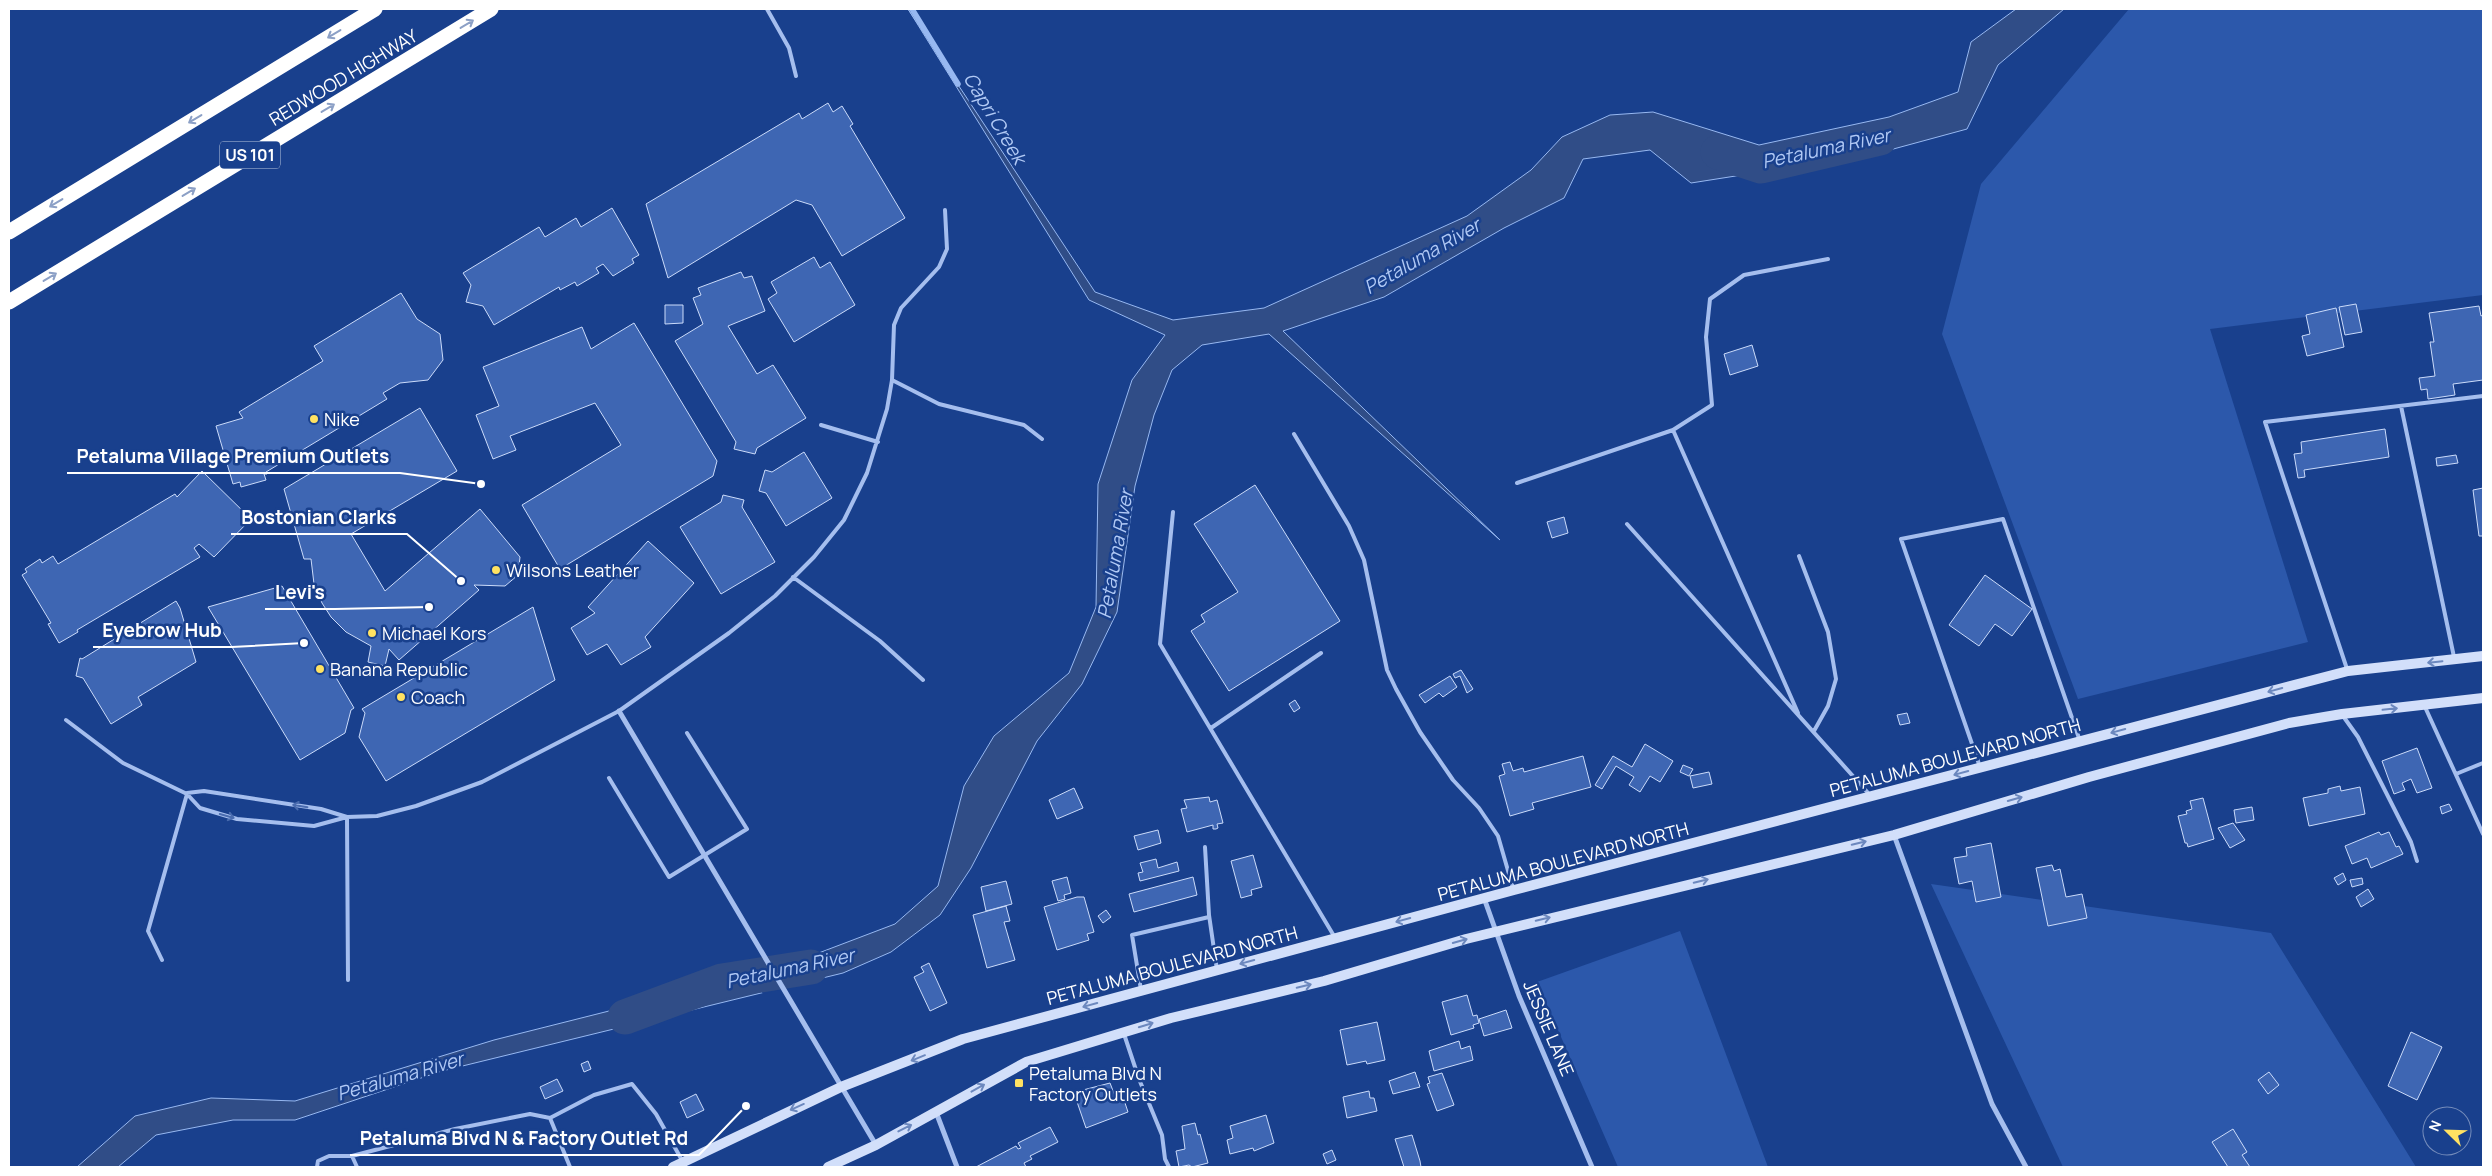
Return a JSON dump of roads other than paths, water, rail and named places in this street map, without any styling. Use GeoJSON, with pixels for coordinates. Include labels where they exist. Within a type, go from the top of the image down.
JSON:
{"type":"FeatureCollection","features":[{"type":"Feature","properties":{"kind":"highway"},"geometry":{"type":"LineString","coordinates":[[9,232],[375,9]]}},
{"type":"Feature","properties":{"kind":"highway","name":"REDWOOD HIGHWAY"},"geometry":{"type":"LineString","coordinates":[[9,302],[492,9]]}},
{"type":"Feature","properties":{"kind":"main road","name":"PETALUMA BOULEVARD NORTH"},"geometry":{"type":"LineString","coordinates":[[673,1167],[841,1087],[963,1039],[1514,890],[2348,671],[2483,656]]}},
{"type":"Feature","properties":{"kind":"main road"},"geometry":{"type":"LineString","coordinates":[[828,1167],[876,1145],[1026,1062],[1171,1018],[1324,981],[1496,931],[1894,835],[2089,777],[2288,723],[2342,714],[2483,698]]}},
{"type":"Feature","properties":{"kind":"street"},"geometry":{"type":"LineString","coordinates":[[619,711],[876,1145]]}},
{"type":"Feature","properties":{"kind":"street"},"geometry":{"type":"LineString","coordinates":[[1894,835],[1992,1104],[2026,1167]]}},
{"type":"Feature","properties":{"kind":"street","name":"JESSIE LANE"},"geometry":{"type":"LineString","coordinates":[[1484,898],[1519,996],[1592,1167]]}},
{"type":"Feature","properties":{"kind":"street"},"geometry":{"type":"LineString","coordinates":[[936,1112],[957,1167]]}},
{"type":"Feature","properties":{"kind":"lane"},"geometry":{"type":"LineString","coordinates":[[767,9],[789,48],[796,76]]}},
{"type":"Feature","properties":{"kind":"lane"},"geometry":{"type":"LineString","coordinates":[[66,720],[123,762],[186,793],[200,808],[238,819],[314,826],[347,817],[377,816],[416,806],[482,782],[619,711],[729,633],[775,596],[814,557],[844,520],[867,473],[878,442],[892,380],[894,325],[901,308],[939,267],[947,249],[945,210]]}},
{"type":"Feature","properties":{"kind":"lane"},"geometry":{"type":"LineString","coordinates":[[1517,483],[1674,430],[1712,405],[1706,338],[1710,299],[1744,275],[1828,259]]}},
{"type":"Feature","properties":{"kind":"lane"},"geometry":{"type":"LineString","coordinates":[[892,380],[940,404],[1024,425],[1042,439]]}},
{"type":"Feature","properties":{"kind":"lane"},"geometry":{"type":"LineString","coordinates":[[2348,671],[2265,422],[2483,396]]}},
{"type":"Feature","properties":{"kind":"lane"},"geometry":{"type":"LineString","coordinates":[[2401,406],[2455,659]]}},
{"type":"Feature","properties":{"kind":"lane"},"geometry":{"type":"LineString","coordinates":[[821,425],[878,442]]}},
{"type":"Feature","properties":{"kind":"lane"},"geometry":{"type":"LineString","coordinates":[[1674,430],[1798,713]]}},
{"type":"Feature","properties":{"kind":"lane"},"geometry":{"type":"LineString","coordinates":[[1294,434],[1349,526],[1364,560],[1387,670],[1396,689],[1420,732],[1453,780],[1479,808],[1498,836],[1514,890]]}},
{"type":"Feature","properties":{"kind":"lane"},"geometry":{"type":"LineString","coordinates":[[1173,512],[1160,644],[1335,938]]}},
{"type":"Feature","properties":{"kind":"lane"},"geometry":{"type":"LineString","coordinates":[[1980,767],[1901,539],[2003,519],[2080,741]]}},
{"type":"Feature","properties":{"kind":"lane"},"geometry":{"type":"LineString","coordinates":[[1628,524],[1871,796]]}},
{"type":"Feature","properties":{"kind":"lane"},"geometry":{"type":"LineString","coordinates":[[1799,556],[1828,632],[1836,679],[1828,706],[1814,731]]}},
{"type":"Feature","properties":{"kind":"lane"},"geometry":{"type":"LineString","coordinates":[[793,577],[880,642],[923,680]]}},
{"type":"Feature","properties":{"kind":"lane"},"geometry":{"type":"LineString","coordinates":[[1210,728],[1321,653]]}},
{"type":"Feature","properties":{"kind":"lane"},"geometry":{"type":"LineString","coordinates":[[2424,705],[2483,834]]}},
{"type":"Feature","properties":{"kind":"lane"},"geometry":{"type":"LineString","coordinates":[[2342,714],[2358,737],[2411,842],[2417,861]]}},
{"type":"Feature","properties":{"kind":"lane"},"geometry":{"type":"LineString","coordinates":[[609,778],[669,878],[747,828],[687,733]]}},
{"type":"Feature","properties":{"kind":"lane"},"geometry":{"type":"LineString","coordinates":[[2456,774],[2483,763]]}},
{"type":"Feature","properties":{"kind":"lane"},"geometry":{"type":"LineString","coordinates":[[186,793],[214,792],[321,809],[347,817]]}},
{"type":"Feature","properties":{"kind":"lane"},"geometry":{"type":"LineString","coordinates":[[162,960],[148,931],[186,793]]}},
{"type":"Feature","properties":{"kind":"lane"},"geometry":{"type":"LineString","coordinates":[[347,817],[348,980]]}},
{"type":"Feature","properties":{"kind":"lane"},"geometry":{"type":"LineString","coordinates":[[1205,847],[1209,917],[1217,970]]}},
{"type":"Feature","properties":{"kind":"lane"},"geometry":{"type":"LineString","coordinates":[[1141,991],[1132,935],[1209,917]]}},
{"type":"Feature","properties":{"kind":"lane"},"geometry":{"type":"LineString","coordinates":[[1123,1032],[1139,1080],[1162,1135],[1165,1159],[1169,1167]]}},
{"type":"Feature","properties":{"kind":"lane"},"geometry":{"type":"LineString","coordinates":[[317,1167],[318,1161],[329,1156],[352,1156],[456,1129],[530,1114],[550,1118],[594,1095],[632,1084],[656,1114],[683,1162]]}},
{"type":"Feature","properties":{"kind":"lane"},"geometry":{"type":"LineString","coordinates":[[550,1118],[570,1167]]}},
{"type":"Feature","properties":{"kind":"lane"},"geometry":{"type":"LineString","coordinates":[[352,1156],[357,1167]]}},
{"type":"Feature","properties":{"kind":"water"},"geometry":{"type":"Polygon","coordinates":[[[908,9],[1095,292],[1173,320],[1264,308],[1467,216],[1531,170],[1562,137],[1610,115],[1653,112],[1759,145],[1889,117],[1958,92],[1971,42],[2016,9],[2064,9],[1998,65],[1967,129],[1886,151],[1805,147],[1742,175],[1691,183],[1650,150],[1583,159],[1564,198],[1504,228],[1384,297],[1283,331],[1500,540],[1269,334],[1202,345],[1172,370],[1154,415],[1135,486],[1117,612],[1082,684],[1037,741],[971,868],[940,915],[891,952],[843,973],[442,1071],[295,1120],[233,1120],[156,1135],[118,1167],[77,1167],[135,1116],[211,1098],[295,1101],[494,1040],[609,1011],[716,992],[895,924],[938,886],[964,786],[994,736],[1069,673],[1096,607],[1098,484],[1132,380],[1165,335],[1089,300],[908,9]]]}},
{"type":"Feature","properties":{"kind":"waterway","name":"Capri Creek"},"geometry":{"type":"LineString","coordinates":[[912,9],[958,84]]}},
{"type":"Feature","properties":{"kind":"waterway","name":"Petaluma River"},"geometry":{"type":"LineString","coordinates":[[1718,152],[1761,166],[1880,138]]}},
{"type":"Feature","properties":{"kind":"waterway","name":"Petaluma River"},"geometry":{"type":"LineString","coordinates":[[625,1017],[722,981],[811,967]]}},
{"type":"Feature","properties":{"kind":"place","name":"Nike"},"geometry":{"type":"Point","coordinates":[314,419]}},
{"type":"Feature","properties":{"kind":"place","name":"Petaluma Village Premium Outlets"},"geometry":{"type":"Point","coordinates":[481,484]}},
{"type":"Feature","properties":{"kind":"place","name":"Wilsons Leather"},"geometry":{"type":"Point","coordinates":[496,570]}},
{"type":"Feature","properties":{"kind":"place","name":"Bostonian Clarks"},"geometry":{"type":"Point","coordinates":[461,581]}},
{"type":"Feature","properties":{"kind":"place","name":"Levi's"},"geometry":{"type":"Point","coordinates":[429,607]}},
{"type":"Feature","properties":{"kind":"place","name":"Michael Kors"},"geometry":{"type":"Point","coordinates":[372,633]}},
{"type":"Feature","properties":{"kind":"place","name":"Eyebrow Hub"},"geometry":{"type":"Point","coordinates":[304,643]}},
{"type":"Feature","properties":{"kind":"place","name":"Banana Republic"},"geometry":{"type":"Point","coordinates":[320,669]}},
{"type":"Feature","properties":{"kind":"place","name":"Coach"},"geometry":{"type":"Point","coordinates":[401,697]}},
{"type":"Feature","properties":{"kind":"place","name":"Petaluma Blvd N Factory Outlets"},"geometry":{"type":"Point","coordinates":[1019,1083]}},
{"type":"Feature","properties":{"kind":"place","name":"Petaluma Blvd N & Factory Outlet Rd"},"geometry":{"type":"Point","coordinates":[746,1106]}}]}
